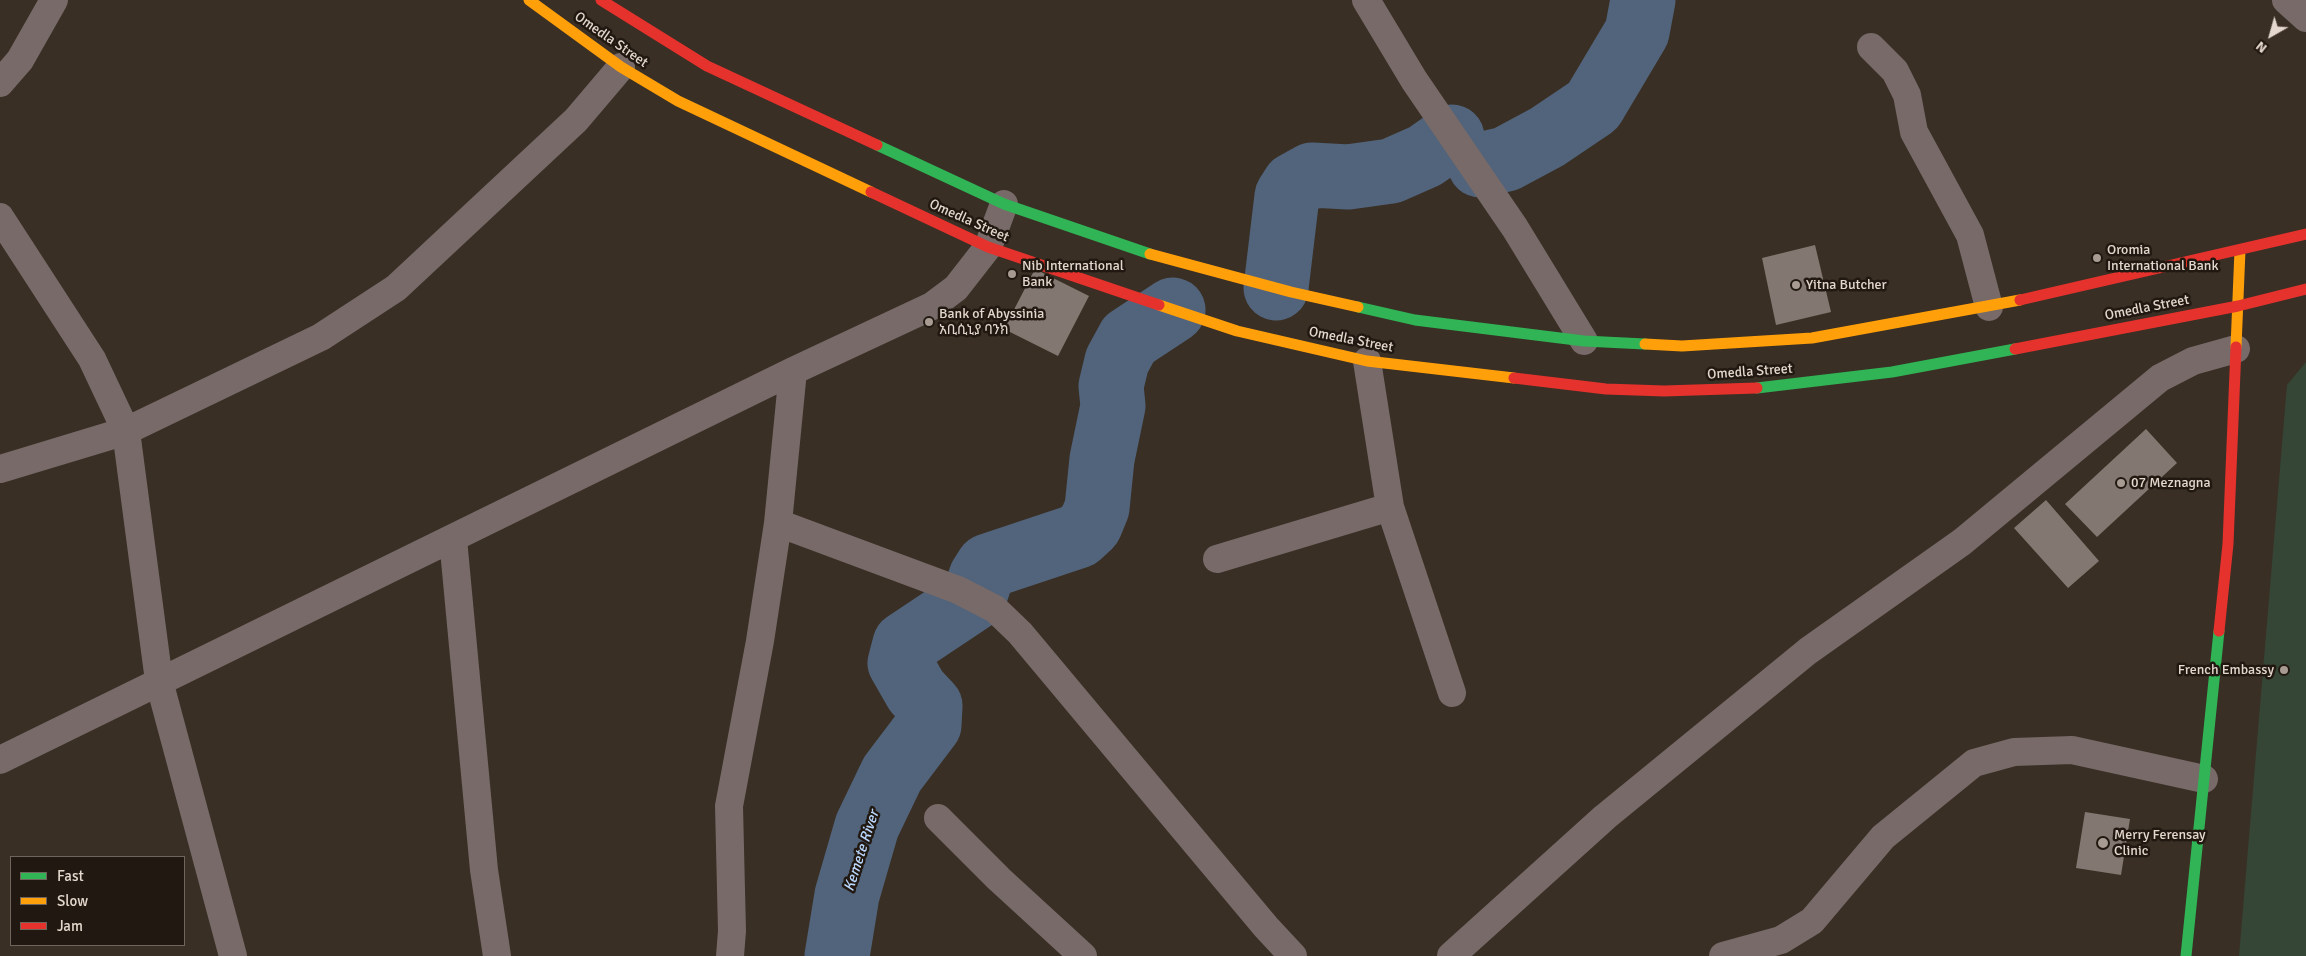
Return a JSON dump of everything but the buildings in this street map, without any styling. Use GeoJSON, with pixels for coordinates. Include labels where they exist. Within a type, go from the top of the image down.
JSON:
{"type":"FeatureCollection","features":[{"type":"Feature","properties":{"kind":"main road","name":"Omedla Street"},"geometry":{"type":"LineString","coordinates":[[530,0],[621,67],[678,101],[988,247],[1237,331],[1367,361],[1606,388],[1664,391],[1751,390],[1892,372],[2238,306],[2306,289]]}},
{"type":"Feature","properties":{"kind":"main road"},"geometry":{"type":"LineString","coordinates":[[601,0],[707,66],[1004,204],[1147,253],[1291,292],[1415,320],[1584,341],[1682,346],[1812,338],[1989,307],[2306,234]]}},
{"type":"Feature","properties":{"kind":"main road"},"geometry":{"type":"LineString","coordinates":[[2186,956],[2228,544],[2240,250]]}},
{"type":"Feature","properties":{"kind":"street"},"geometry":{"type":"LineString","coordinates":[[0,83],[20,60],[54,0]]}},
{"type":"Feature","properties":{"kind":"street"},"geometry":{"type":"LineString","coordinates":[[1366,0],[1414,80],[1515,228],[1584,341]]}},
{"type":"Feature","properties":{"kind":"street"},"geometry":{"type":"LineString","coordinates":[[2286,0],[2306,18]]}},
{"type":"Feature","properties":{"kind":"street"},"geometry":{"type":"LineString","coordinates":[[1871,47],[1895,71],[1907,95],[1914,132],[1970,235],[1989,307]]}},
{"type":"Feature","properties":{"kind":"street"},"geometry":{"type":"LineString","coordinates":[[0,469],[126,431],[321,338],[396,288],[576,120],[621,67]]}},
{"type":"Feature","properties":{"kind":"street"},"geometry":{"type":"LineString","coordinates":[[0,760],[793,371],[932,306],[956,288],[988,247],[1004,204]]}},
{"type":"Feature","properties":{"kind":"street"},"geometry":{"type":"LineString","coordinates":[[0,217],[92,359],[126,431],[159,681],[233,956]]}},
{"type":"Feature","properties":{"kind":"street"},"geometry":{"type":"LineString","coordinates":[[1451,956],[1605,817],[1808,651],[1962,542],[2160,378],[2193,361],[2236,349]]}},
{"type":"Feature","properties":{"kind":"street"},"geometry":{"type":"LineString","coordinates":[[1367,361],[1390,506],[1452,693]]}},
{"type":"Feature","properties":{"kind":"street"},"geometry":{"type":"LineString","coordinates":[[730,956],[732,931],[729,806],[760,641],[778,523],[793,371]]}},
{"type":"Feature","properties":{"kind":"street"},"geometry":{"type":"LineString","coordinates":[[1217,560],[1390,506]]}},
{"type":"Feature","properties":{"kind":"street"},"geometry":{"type":"LineString","coordinates":[[778,523],[958,590],[995,609],[1020,633],[1293,956]]}},
{"type":"Feature","properties":{"kind":"street"},"geometry":{"type":"LineString","coordinates":[[453,539],[484,870],[497,956]]}},
{"type":"Feature","properties":{"kind":"street"},"geometry":{"type":"LineString","coordinates":[[1723,956],[1781,940],[1812,921],[1883,837],[1974,764],[2014,752],[2072,750],[2204,779]]}},
{"type":"Feature","properties":{"kind":"street"},"geometry":{"type":"LineString","coordinates":[[938,818],[999,879],[1083,956]]}},
{"type":"Feature","properties":{"kind":"green space","name":"French Embassy"},"geometry":{"type":"Polygon","coordinates":[[[2306,362],[2306,956],[2239,956],[2287,385],[2306,362]]]}},
{"type":"Feature","properties":{"kind":"waterway"},"geometry":{"type":"LineString","coordinates":[[1480,165],[1506,159],[1547,137],[1593,106],[1637,32],[1643,0]]}},
{"type":"Feature","properties":{"kind":"waterway"},"geometry":{"type":"LineString","coordinates":[[1276,288],[1287,196],[1294,185],[1312,175],[1348,177],[1391,171],[1425,156],[1452,137]]}},
{"type":"Feature","properties":{"kind":"waterway","name":"Kemete River"},"geometry":{"type":"LineString","coordinates":[[837,956],[847,895],[867,826],[892,774],[929,725],[930,706],[916,691],[900,663],[905,644],[974,598],[981,577],[988,566],[1078,536],[1090,525],[1097,508],[1102,459],[1113,406],[1111,386],[1117,361],[1129,339],[1173,310]]}},
{"type":"Feature","properties":{"kind":"traffic: fast"},"geometry":{"type":"LineString","coordinates":[[877,145],[1004,204],[1150,254]]}},
{"type":"Feature","properties":{"kind":"traffic: fast"},"geometry":{"type":"LineString","coordinates":[[1358,307],[1415,320],[1584,341],[1645,344]]}},
{"type":"Feature","properties":{"kind":"traffic: fast"},"geometry":{"type":"LineString","coordinates":[[1757,388],[1892,372],[2015,349]]}},
{"type":"Feature","properties":{"kind":"traffic: fast"},"geometry":{"type":"LineString","coordinates":[[2186,956],[2219,631]]}},
{"type":"Feature","properties":{"kind":"traffic: slow"},"geometry":{"type":"LineString","coordinates":[[529,0],[621,67],[678,101],[871,192]]}},
{"type":"Feature","properties":{"kind":"traffic: slow"},"geometry":{"type":"LineString","coordinates":[[2236,347],[2240,250]]}},
{"type":"Feature","properties":{"kind":"traffic: slow"},"geometry":{"type":"LineString","coordinates":[[1150,254],[1291,292],[1358,307]]}},
{"type":"Feature","properties":{"kind":"traffic: slow"},"geometry":{"type":"LineString","coordinates":[[1645,344],[1682,346],[1812,338],[2020,300]]}},
{"type":"Feature","properties":{"kind":"traffic: slow"},"geometry":{"type":"LineString","coordinates":[[1159,305],[1237,331],[1367,361],[1514,378]]}},
{"type":"Feature","properties":{"kind":"traffic: jam"},"geometry":{"type":"LineString","coordinates":[[601,0],[707,66],[877,145]]}},
{"type":"Feature","properties":{"kind":"traffic: jam"},"geometry":{"type":"LineString","coordinates":[[871,192],[988,247],[1159,305]]}},
{"type":"Feature","properties":{"kind":"traffic: jam"},"geometry":{"type":"LineString","coordinates":[[2020,300],[2306,234]]}},
{"type":"Feature","properties":{"kind":"traffic: jam"},"geometry":{"type":"LineString","coordinates":[[2015,349],[2238,306],[2306,289]]}},
{"type":"Feature","properties":{"kind":"traffic: jam"},"geometry":{"type":"LineString","coordinates":[[2219,631],[2228,544],[2236,347]]}},
{"type":"Feature","properties":{"kind":"traffic: jam"},"geometry":{"type":"LineString","coordinates":[[1514,378],[1606,389],[1664,391],[1757,388]]}},
{"type":"Feature","properties":{"kind":"place","name":"Oromia International Bank"},"geometry":{"type":"Point","coordinates":[2097,258]}},
{"type":"Feature","properties":{"kind":"place","name":"Nib International Bank"},"geometry":{"type":"Point","coordinates":[1012,274]}},
{"type":"Feature","properties":{"kind":"place","name":"Yitna Butcher"},"geometry":{"type":"Point","coordinates":[1796,285]}},
{"type":"Feature","properties":{"kind":"place","name":"Bank of Abyssinia አቢሲኒያ ባንክ"},"geometry":{"type":"Point","coordinates":[929,322]}},
{"type":"Feature","properties":{"kind":"place","name":"07 Meznagna"},"geometry":{"type":"Point","coordinates":[2121,483]}},
{"type":"Feature","properties":{"kind":"place","name":"French Embassy"},"geometry":{"type":"Point","coordinates":[2284,670]}},
{"type":"Feature","properties":{"kind":"place","name":"Merry Ferensay Clinic"},"geometry":{"type":"Point","coordinates":[2103,843]}}]}
